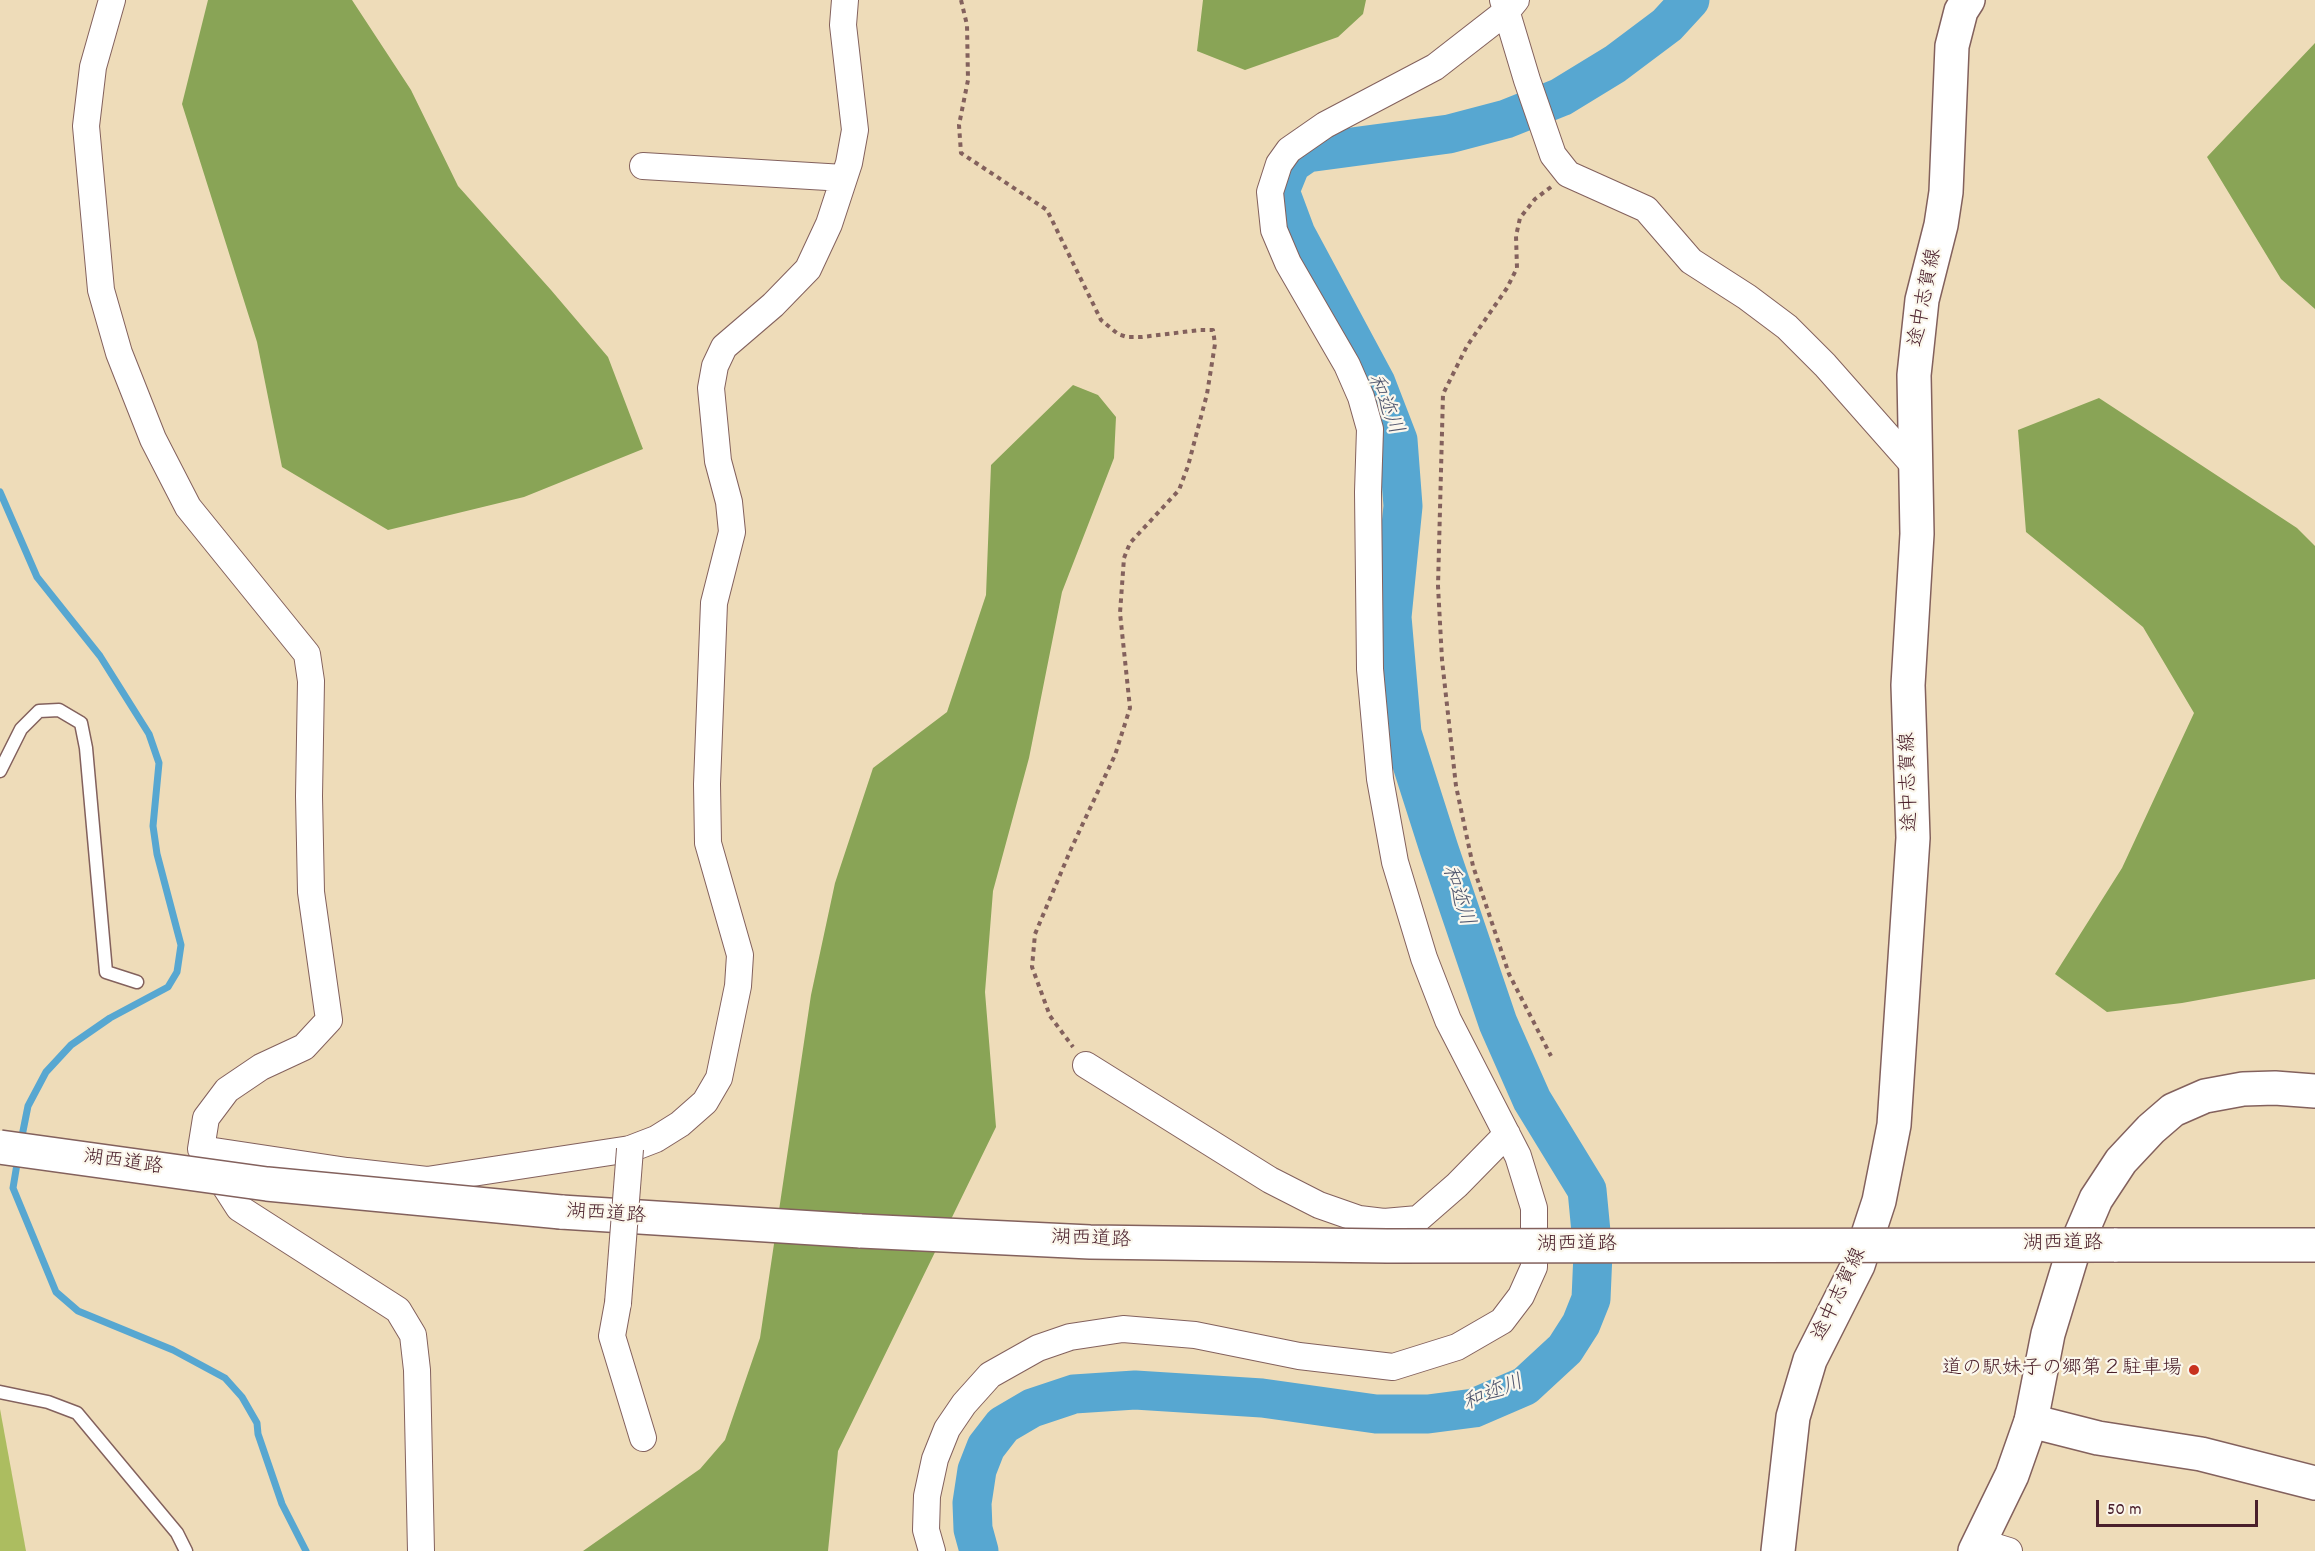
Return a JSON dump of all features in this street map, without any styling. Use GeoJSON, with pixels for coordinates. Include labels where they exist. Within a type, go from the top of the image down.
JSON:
{"type":"FeatureCollection","features":[{"type":"Feature","properties":{"kind":"main road","name":"途中志賀線"},"geometry":{"type":"LineString","coordinates":[[1778,1551],[1793,1418],[1810,1360],[1858,1265],[1879,1201],[1894,1125],[1913,838],[1908,685],[1917,534],[1914,375],[1922,300],[1941,225],[1946,192],[1952,46],[1961,11],[1968,0]]}},
{"type":"Feature","properties":{"kind":"main road"},"geometry":{"type":"LineString","coordinates":[[1988,1548],[2031,1421],[2048,1334],[2072,1255],[2097,1199],[2121,1161],[2151,1129],[2174,1110],[2205,1096],[2243,1089],[2276,1088],[2315,1091]]}},
{"type":"Feature","properties":{"kind":"main road","name":"湖西道路"},"geometry":{"type":"LineString","coordinates":[[0,1147],[267,1184],[561,1212],[861,1231],[1090,1242],[1387,1246],[2315,1245]]}},
{"type":"Feature","properties":{"kind":"main road"},"geometry":{"type":"LineString","coordinates":[[2187,1244],[2315,1236]]}},
{"type":"Feature","properties":{"kind":"main road","name":"湖西道路"},"geometry":{"type":"LineString","coordinates":[[2187,1244],[2315,1253]]}},
{"type":"Feature","properties":{"kind":"main road"},"geometry":{"type":"LineString","coordinates":[[2031,1421],[2098,1438],[2201,1454],[2315,1483]]}},
{"type":"Feature","properties":{"kind":"street"},"geometry":{"type":"LineString","coordinates":[[112,0],[93,67],[86,126],[101,290],[119,353],[153,439],[188,507],[294,634],[307,654],[311,681],[309,796],[311,892],[328,1020],[304,1047],[261,1067],[227,1089],[206,1118],[201,1149],[239,1208],[398,1310],[413,1335],[417,1370],[421,1551]]}},
{"type":"Feature","properties":{"kind":"street"},"geometry":{"type":"LineString","coordinates":[[201,1149],[347,1172],[427,1180],[630,1149],[656,1140],[680,1124],[705,1102],[719,1078],[738,986],[740,955],[708,843],[707,784],[714,603],[732,532],[729,502],[718,461],[711,388],[715,366],[724,347],[773,305],[808,269],[829,225],[844,178],[855,130],[843,26],[845,0]]}},
{"type":"Feature","properties":{"kind":"street"},"geometry":{"type":"LineString","coordinates":[[932,1551],[926,1530],[927,1496],[935,1459],[947,1429],[964,1404],[990,1375],[1038,1348],[1070,1337],[1123,1329],[1195,1335],[1299,1356],[1393,1366],[1457,1347],[1502,1321],[1521,1296],[1534,1267],[1534,1208],[1518,1155],[1448,1020],[1424,958],[1395,862],[1380,779],[1370,669],[1368,492],[1370,429],[1361,398],[1347,365],[1288,263],[1274,230],[1270,192],[1279,164],[1289,150],[1324,125],[1435,67],[1509,4],[1527,80],[1561,165],[1646,209],[1691,261],[1747,297],[1787,327],[1825,365],[1916,468]]}},
{"type":"Feature","properties":{"kind":"street"},"geometry":{"type":"LineString","coordinates":[[643,166],[844,178]]}},
{"type":"Feature","properties":{"kind":"street"},"geometry":{"type":"LineString","coordinates":[[1086,1065],[1270,1180],[1319,1205],[1359,1219],[1384,1222],[1418,1219],[1457,1185],[1506,1134]]}},
{"type":"Feature","properties":{"kind":"street"},"geometry":{"type":"LineString","coordinates":[[630,1149],[618,1303],[612,1336],[644,1438]]}},
{"type":"Feature","properties":{"kind":"lane"},"geometry":{"type":"LineString","coordinates":[[0,771],[21,729],[39,711],[59,710],[81,723],[87,759],[106,972],[137,982]]}},
{"type":"Feature","properties":{"kind":"lane"},"geometry":{"type":"LineString","coordinates":[[0,1392],[48,1402],[77,1413],[177,1533],[186,1551]]}},
{"type":"Feature","properties":{"kind":"path"},"geometry":{"type":"LineString","coordinates":[[961,0],[967,25],[968,80],[959,125],[961,153],[1047,210],[1101,320],[1118,334],[1127,337],[1142,337],[1214,330],[1215,344],[1207,394],[1188,466],[1179,490],[1130,543],[1124,558],[1120,613],[1130,708],[1115,755],[1071,849],[1035,934],[1032,967],[1050,1016],[1086,1065]]}},
{"type":"Feature","properties":{"kind":"path"},"geometry":{"type":"LineString","coordinates":[[1551,1056],[1509,974],[1473,866],[1456,786],[1442,660],[1438,586],[1443,394],[1467,346],[1507,288],[1517,268],[1516,236],[1520,218],[1561,165]]}},
{"type":"Feature","properties":{"kind":"green space"},"geometry":{"type":"Polygon","coordinates":[[[208,0],[352,0],[411,90],[458,186],[608,357],[643,449],[524,497],[388,530],[282,467],[257,342],[182,104],[208,0]]]}},
{"type":"Feature","properties":{"kind":"green space"},"geometry":{"type":"Polygon","coordinates":[[[1203,0],[1366,0],[1363,14],[1338,37],[1245,70],[1197,51],[1203,0]]]}},
{"type":"Feature","properties":{"kind":"green space"},"geometry":{"type":"Polygon","coordinates":[[[2315,43],[2315,309],[2281,279],[2207,157],[2315,43]]]}},
{"type":"Feature","properties":{"kind":"green space"},"geometry":{"type":"Polygon","coordinates":[[[1073,385],[1098,395],[1116,417],[1114,458],[1062,592],[1029,758],[993,891],[985,992],[996,1127],[838,1451],[828,1551],[583,1551],[700,1469],[725,1440],[760,1338],[811,995],[835,883],[873,768],[947,712],[986,595],[991,465],[1073,385]]]}},
{"type":"Feature","properties":{"kind":"green space"},"geometry":{"type":"Polygon","coordinates":[[[2099,398],[2297,528],[2315,546],[2315,979],[2182,1003],[2107,1012],[2055,974],[2122,868],[2194,713],[2143,627],[2026,532],[2018,430],[2099,398]]]}},
{"type":"Feature","properties":{"kind":"green space"},"geometry":{"type":"Polygon","coordinates":[[[0,1409],[26,1551],[0,1551],[0,1409]]]}},
{"type":"Feature","properties":{"kind":"waterway","name":"和迩川"},"geometry":{"type":"LineString","coordinates":[[979,1551],[973,1529],[972,1503],[977,1470],[986,1447],[1003,1425],[1032,1408],[1074,1394],[1135,1390],[1262,1398],[1376,1414],[1428,1414],[1474,1408],[1525,1386],[1565,1349],[1581,1324],[1591,1299],[1593,1253],[1587,1190],[1532,1100],[1498,1023],[1402,733],[1392,617],[1403,506],[1398,440],[1376,383],[1296,234],[1280,191],[1291,164],[1307,153],[1449,134],[1506,119],[1561,97],[1615,64],[1667,25],[1690,0]]}},
{"type":"Feature","properties":{"kind":"waterway"},"geometry":{"type":"LineString","coordinates":[[0,492],[37,577],[100,656],[149,734],[159,763],[153,826],[157,854],[181,945],[177,972],[168,987],[110,1018],[71,1045],[46,1072],[28,1106],[21,1141]]}},
{"type":"Feature","properties":{"kind":"waterway"},"geometry":{"type":"LineString","coordinates":[[18,1158],[13,1188],[56,1292],[78,1311],[173,1350],[225,1378],[242,1397],[257,1423],[258,1434],[282,1504],[306,1551]]}},
{"type":"Feature","properties":{"kind":"place","name":"道の駅妹子の郷第２駐車場"},"geometry":{"type":"Point","coordinates":[2194,1370]}}]}
